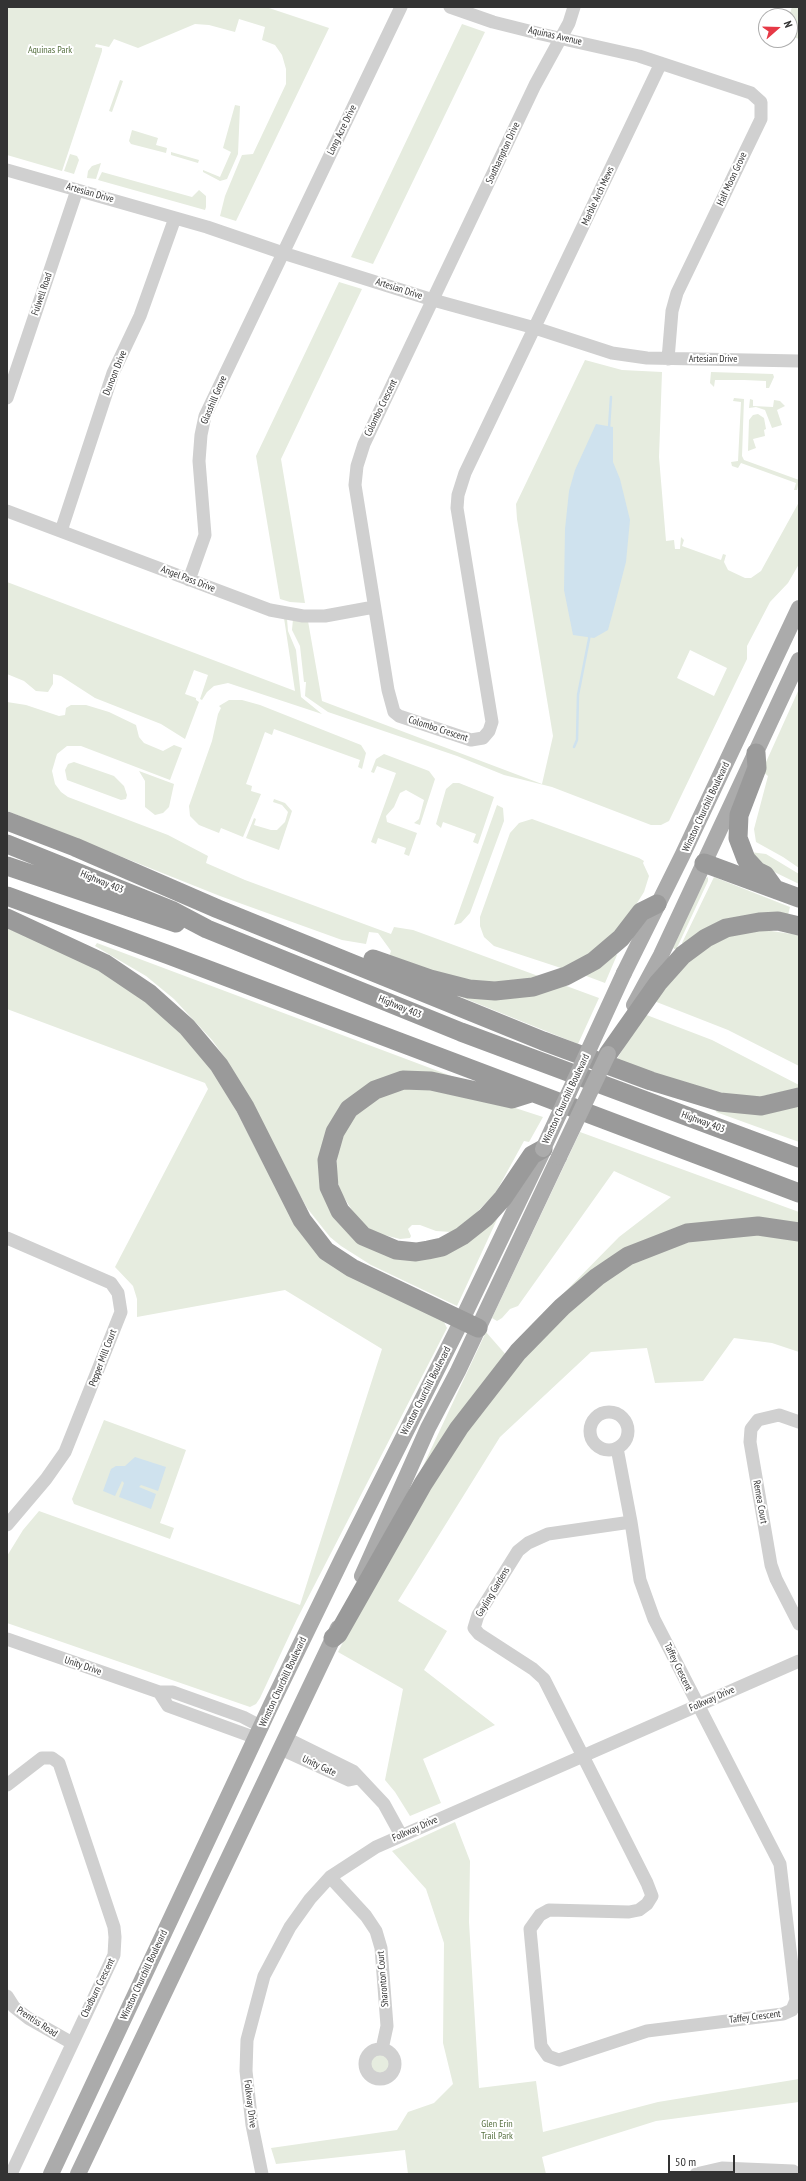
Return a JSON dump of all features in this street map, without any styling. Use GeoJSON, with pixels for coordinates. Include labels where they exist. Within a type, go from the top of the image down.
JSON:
{"type":"FeatureCollection","features":[{"type":"Feature","properties":{"kind":"highway"},"geometry":{"type":"LineString","coordinates":[[756,753],[757,768],[739,815],[738,838],[746,859],[757,871],[765,875],[775,889]]}},
{"type":"Feature","properties":{"kind":"highway"},"geometry":{"type":"LineString","coordinates":[[7,821],[75,847],[218,909],[543,1041],[675,1090],[720,1102],[762,1106],[799,1097]]}},
{"type":"Feature","properties":{"kind":"highway","name":"Highway 403"},"geometry":{"type":"LineString","coordinates":[[7,844],[171,910],[207,929],[461,1032],[799,1158]]}},
{"type":"Feature","properties":{"kind":"highway"},"geometry":{"type":"LineString","coordinates":[[704,863],[799,898]]}},
{"type":"Feature","properties":{"kind":"highway"},"geometry":{"type":"LineString","coordinates":[[7,866],[168,922],[207,929]]}},
{"type":"Feature","properties":{"kind":"highway"},"geometry":{"type":"LineString","coordinates":[[7,896],[464,1066],[531,1093],[799,1193]]}},
{"type":"Feature","properties":{"kind":"highway"},"geometry":{"type":"LineString","coordinates":[[218,909],[271,922],[417,975],[458,987],[496,991],[533,987],[578,970],[599,957],[616,943],[641,912],[657,904]]}},
{"type":"Feature","properties":{"kind":"highway"},"geometry":{"type":"LineString","coordinates":[[7,918],[104,963],[150,994],[187,1027],[218,1065],[234,1089],[302,1220],[326,1251],[352,1268],[470,1324]]}},
{"type":"Feature","properties":{"kind":"highway"},"geometry":{"type":"LineString","coordinates":[[608,1054],[653,981],[706,938],[726,928],[748,923],[769,921],[799,926]]}},
{"type":"Feature","properties":{"kind":"highway"},"geometry":{"type":"LineString","coordinates":[[531,1093],[512,1099],[431,1081],[403,1080],[375,1090],[350,1109],[335,1132],[328,1160],[329,1186],[340,1211],[363,1236],[396,1250],[428,1250],[451,1243],[478,1225],[503,1198],[532,1155],[551,1153]]}},
{"type":"Feature","properties":{"kind":"highway"},"geometry":{"type":"LineString","coordinates":[[333,1638],[338,1634],[423,1484],[459,1428],[518,1352],[562,1308],[597,1276],[628,1256],[687,1233],[758,1226],[799,1232]]}},
{"type":"Feature","properties":{"kind":"main road","name":"Winston Churchill Boulevard"},"geometry":{"type":"LineString","coordinates":[[78,2174],[333,1638],[428,1428],[470,1324],[551,1153],[624,973],[682,856],[799,608]]}},
{"type":"Feature","properties":{"kind":"main road"},"geometry":{"type":"LineString","coordinates":[[653,981],[704,863],[799,660]]}},
{"type":"Feature","properties":{"kind":"main road","name":"Winston Churchill Boulevard"},"geometry":{"type":"LineString","coordinates":[[551,1153],[608,1054]]}},
{"type":"Feature","properties":{"kind":"main road","name":"Winston Churchill Boulevard"},"geometry":{"type":"LineString","coordinates":[[51,2174],[345,1552],[470,1324]]}},
{"type":"Feature","properties":{"kind":"main road"},"geometry":{"type":"LineString","coordinates":[[259,1732],[284,1743]]}},
{"type":"Feature","properties":{"kind":"street","name":"Long Acre Drive"},"geometry":{"type":"LineString","coordinates":[[283,253],[401,7]]}},
{"type":"Feature","properties":{"kind":"street","name":"Aquinas Avenue"},"geometry":{"type":"LineString","coordinates":[[450,7],[493,22],[560,39],[608,48],[661,63]]}},
{"type":"Feature","properties":{"kind":"street","name":"Southampton Drive"},"geometry":{"type":"LineString","coordinates":[[433,300],[535,85],[569,23],[574,7]]}},
{"type":"Feature","properties":{"kind":"street","name":"Marble Arch Mews"},"geometry":{"type":"LineString","coordinates":[[535,328],[661,63]]}},
{"type":"Feature","properties":{"kind":"street","name":"Half Moon Grove"},"geometry":{"type":"LineString","coordinates":[[661,63],[750,93],[759,98],[762,106],[761,119],[677,292],[672,311],[668,359]]}},
{"type":"Feature","properties":{"kind":"street","name":"Artesian Drive"},"geometry":{"type":"LineString","coordinates":[[7,170],[175,218],[433,300],[535,328],[612,353],[668,359],[799,362]]}},
{"type":"Feature","properties":{"kind":"street","name":"Fulwell Road"},"geometry":{"type":"LineString","coordinates":[[7,398],[77,190]]}},
{"type":"Feature","properties":{"kind":"street","name":"Dunoon Drive"},"geometry":{"type":"LineString","coordinates":[[61,530],[113,373],[140,316],[175,218]]}},
{"type":"Feature","properties":{"kind":"street","name":"Glasshill Grove"},"geometry":{"type":"LineString","coordinates":[[189,580],[205,535],[199,461],[200,435],[205,416],[283,253]]}},
{"type":"Feature","properties":{"kind":"street","name":"Colombo Crescent"},"geometry":{"type":"LineString","coordinates":[[433,300],[364,444],[357,466],[355,485],[388,690],[394,712],[399,716],[471,740],[483,738],[489,731],[492,722],[457,508],[458,495],[465,473],[535,328]]}},
{"type":"Feature","properties":{"kind":"street","name":"Angel Pass Drive"},"geometry":{"type":"LineString","coordinates":[[7,511],[61,530],[270,610],[293,615],[325,616],[374,607]]}},
{"type":"Feature","properties":{"kind":"street","name":"Pepper Mill Court"},"geometry":{"type":"LineString","coordinates":[[7,1238],[111,1283],[118,1293],[121,1312],[66,1452],[46,1479],[7,1524]]}},
{"type":"Feature","properties":{"kind":"street","name":"Remea Court"},"geometry":{"type":"LineString","coordinates":[[799,1422],[779,1415],[758,1420],[751,1429],[750,1442],[771,1565],[799,1624]]}},
{"type":"Feature","properties":{"kind":"street","name":"Taffey Crescent"},"geometry":{"type":"LineString","coordinates":[[582,1756],[647,1883],[652,1896],[643,1907],[629,1912],[550,1910],[540,1915],[536,1919],[530,1929],[541,2046],[548,2056],[559,2060],[647,2031],[783,2014],[792,2010],[796,2000],[780,1864],[654,1620],[640,1580],[617,1448]]}},
{"type":"Feature","properties":{"kind":"street","name":"Gayling Gardens"},"geometry":{"type":"LineString","coordinates":[[582,1756],[544,1679],[533,1669],[479,1634],[474,1628],[478,1616],[518,1551],[528,1543],[548,1534],[631,1522]]}},
{"type":"Feature","properties":{"kind":"street","name":"Unity Drive"},"geometry":{"type":"LineString","coordinates":[[7,1639],[159,1692],[173,1692],[243,1718],[259,1732]]}},
{"type":"Feature","properties":{"kind":"street","name":"Folkway Drive"},"geometry":{"type":"LineString","coordinates":[[262,2174],[251,2118],[246,2071],[247,2040],[264,1976],[290,1927],[310,1898],[330,1877],[376,1846],[799,1661]]}},
{"type":"Feature","properties":{"kind":"street","name":"Unity Gate"},"geometry":{"type":"LineString","coordinates":[[284,1743],[349,1780],[358,1778],[373,1790],[384,1804],[402,1835]]}},
{"type":"Feature","properties":{"kind":"street","name":"Chadburn Crescent"},"geometry":{"type":"LineString","coordinates":[[7,1785],[42,1758],[52,1758],[59,1763],[114,1927],[114,1955],[10,2174]]}},
{"type":"Feature","properties":{"kind":"street","name":"Sharonton Court"},"geometry":{"type":"LineString","coordinates":[[330,1877],[366,1916],[376,1931],[382,1948],[387,2026],[382,2049]]}},
{"type":"Feature","properties":{"kind":"street","name":"Prentiss Road"},"geometry":{"type":"LineString","coordinates":[[7,1996],[14,2007],[28,2018],[72,2043]]}},
{"type":"Feature","properties":{"kind":"street"},"geometry":{"type":"LineString","coordinates":[[696,2174],[722,2168],[793,2170],[797,2174]]}},
{"type":"Feature","properties":{"kind":"green space","name":"Aquinas Park"},"geometry":{"type":"Polygon","coordinates":[[[7,7],[266,7],[329,28],[236,221],[220,216],[225,196],[242,155],[253,154],[286,84],[286,69],[282,55],[275,45],[262,40],[265,27],[239,19],[235,32],[209,25],[195,24],[138,48],[114,39],[109,47],[96,44],[95,47],[102,48],[102,51],[62,171],[7,155],[7,7]]]}},
{"type":"Feature","properties":{"kind":"green space"},"geometry":{"type":"Polygon","coordinates":[[[799,7],[799,39],[798,8],[792,8],[799,7]]]}},
{"type":"Feature","properties":{"kind":"green space"},"geometry":{"type":"Polygon","coordinates":[[[462,24],[485,32],[373,264],[351,257],[462,24]]]}},
{"type":"Feature","properties":{"kind":"green space"},"geometry":{"type":"Polygon","coordinates":[[[120,80],[123,81],[112,112],[109,111],[120,80]]]}},
{"type":"Feature","properties":{"kind":"green space"},"geometry":{"type":"Polygon","coordinates":[[[235,105],[240,106],[238,154],[227,179],[220,181],[203,172],[203,170],[220,177],[231,152],[223,148],[235,105]]]}},
{"type":"Feature","properties":{"kind":"green space"},"geometry":{"type":"Polygon","coordinates":[[[132,130],[158,138],[156,145],[167,148],[166,153],[131,144],[129,141],[132,130]]]}},
{"type":"Feature","properties":{"kind":"green space"},"geometry":{"type":"Polygon","coordinates":[[[171,152],[199,160],[198,163],[171,155],[171,152]]]}},
{"type":"Feature","properties":{"kind":"green space"},"geometry":{"type":"Polygon","coordinates":[[[70,154],[77,156],[79,160],[74,174],[64,171],[70,154]]]}},
{"type":"Feature","properties":{"kind":"green space"},"geometry":{"type":"Polygon","coordinates":[[[101,163],[96,179],[87,178],[88,171],[92,166],[101,163]]]}},
{"type":"Feature","properties":{"kind":"green space"},"geometry":{"type":"Polygon","coordinates":[[[102,172],[192,197],[199,190],[206,196],[205,210],[98,180],[102,172]]]}},
{"type":"Feature","properties":{"kind":"green space"},"geometry":{"type":"Polygon","coordinates":[[[339,282],[362,289],[281,459],[305,603],[290,602],[280,599],[256,456],[339,282]]]}},
{"type":"Feature","properties":{"kind":"green space"},"geometry":{"type":"Polygon","coordinates":[[[585,360],[622,370],[662,372],[659,457],[666,541],[674,540],[675,549],[680,549],[681,537],[684,540],[682,546],[721,560],[723,554],[726,555],[724,562],[728,570],[745,578],[751,578],[761,571],[799,502],[799,564],[788,583],[770,602],[747,646],[747,659],[669,821],[661,825],[651,825],[552,787],[504,775],[457,756],[328,712],[305,696],[306,682],[304,682],[300,646],[292,630],[293,619],[308,621],[322,701],[542,784],[553,736],[517,519],[516,504],[585,360]],[[690,650],[677,678],[714,696],[727,668],[690,650]]]}},
{"type":"Feature","properties":{"kind":"green space"},"geometry":{"type":"Polygon","coordinates":[[[711,372],[773,374],[774,377],[769,388],[766,388],[766,381],[744,380],[715,380],[714,387],[710,383],[711,372]]]}},
{"type":"Feature","properties":{"kind":"green space"},"geometry":{"type":"Polygon","coordinates":[[[734,398],[744,399],[742,456],[744,460],[799,480],[797,490],[794,490],[796,483],[741,463],[738,468],[732,466],[731,462],[738,461],[741,402],[733,401],[734,398]]]}},
{"type":"Feature","properties":{"kind":"green space"},"geometry":{"type":"Polygon","coordinates":[[[750,399],[753,400],[753,406],[773,407],[774,400],[780,401],[785,406],[777,410],[782,425],[772,428],[765,410],[756,407],[749,408],[750,399]]]}},
{"type":"Feature","properties":{"kind":"green space"},"geometry":{"type":"Polygon","coordinates":[[[758,414],[764,418],[766,429],[764,430],[765,436],[753,439],[756,448],[748,451],[749,420],[753,415],[758,414]]]}},
{"type":"Feature","properties":{"kind":"green space"},"geometry":{"type":"Polygon","coordinates":[[[7,582],[295,691],[284,618],[287,619],[288,631],[296,650],[301,697],[322,714],[228,683],[214,686],[207,692],[202,700],[200,699],[208,675],[194,670],[185,694],[196,698],[199,702],[185,739],[161,724],[95,698],[61,676],[53,674],[53,684],[48,692],[36,691],[24,681],[7,674],[7,582]]]}},
{"type":"Feature","properties":{"kind":"green space"},"geometry":{"type":"Polygon","coordinates":[[[799,689],[799,868],[756,842],[754,829],[768,776],[762,771],[799,689]]]}},
{"type":"Feature","properties":{"kind":"green space"},"geometry":{"type":"Polygon","coordinates":[[[229,700],[242,700],[260,705],[361,745],[366,753],[362,769],[358,767],[360,760],[274,729],[272,735],[265,732],[246,784],[252,786],[251,791],[261,794],[243,837],[221,828],[219,833],[199,825],[190,816],[189,806],[212,741],[218,714],[221,708],[219,706],[229,700]]]}},
{"type":"Feature","properties":{"kind":"green space"},"geometry":{"type":"Polygon","coordinates":[[[7,702],[26,705],[59,716],[65,715],[66,708],[71,705],[86,705],[109,712],[136,725],[139,737],[144,743],[163,751],[174,745],[182,748],[170,780],[81,746],[67,746],[57,754],[52,771],[55,784],[61,792],[68,797],[168,835],[208,856],[206,863],[245,880],[391,934],[394,927],[413,930],[541,977],[488,983],[452,977],[389,957],[391,951],[378,933],[369,932],[366,944],[342,940],[220,896],[7,811],[7,702]]]}},
{"type":"Feature","properties":{"kind":"green space"},"geometry":{"type":"Polygon","coordinates":[[[384,754],[429,771],[435,779],[420,825],[414,823],[419,819],[424,800],[406,790],[400,793],[394,807],[386,816],[387,822],[417,833],[409,856],[404,854],[406,848],[378,838],[376,844],[371,842],[396,773],[377,766],[374,773],[371,772],[376,759],[384,754]]]}},
{"type":"Feature","properties":{"kind":"green space"},"geometry":{"type":"Polygon","coordinates":[[[74,762],[114,776],[124,786],[127,795],[126,799],[121,800],[67,780],[65,770],[68,764],[74,762]]]}},
{"type":"Feature","properties":{"kind":"green space"},"geometry":{"type":"Polygon","coordinates":[[[139,771],[174,784],[169,807],[163,813],[155,815],[145,807],[145,781],[139,771]]]}},
{"type":"Feature","properties":{"kind":"green space"},"geometry":{"type":"Polygon","coordinates":[[[453,783],[459,783],[494,797],[478,844],[473,842],[476,834],[443,822],[441,828],[436,824],[446,789],[453,783]]]}},
{"type":"Feature","properties":{"kind":"green space"},"geometry":{"type":"Polygon","coordinates":[[[274,799],[285,803],[292,811],[279,850],[246,838],[254,818],[256,819],[254,825],[271,830],[277,830],[285,822],[288,812],[282,805],[273,802],[274,799]]]}},
{"type":"Feature","properties":{"kind":"green space"},"geometry":{"type":"Polygon","coordinates":[[[497,805],[503,808],[504,821],[470,913],[461,923],[454,925],[497,805]]]}},
{"type":"Feature","properties":{"kind":"green space"},"geometry":{"type":"Polygon","coordinates":[[[532,819],[639,858],[644,861],[643,863],[649,876],[644,892],[615,938],[564,969],[494,946],[484,937],[480,926],[480,917],[510,833],[519,823],[532,819]]]}},
{"type":"Feature","properties":{"kind":"green space"},"geometry":{"type":"Polygon","coordinates":[[[750,852],[766,854],[799,874],[799,884],[760,865],[750,852]]]}},
{"type":"Feature","properties":{"kind":"green space"},"geometry":{"type":"Polygon","coordinates":[[[708,877],[708,881],[676,950],[673,948],[689,911],[706,878],[708,877]]]}},
{"type":"Feature","properties":{"kind":"green space"},"geometry":{"type":"Polygon","coordinates":[[[714,877],[790,907],[788,915],[685,946],[682,943],[714,877]]]}},
{"type":"Feature","properties":{"kind":"green space"},"geometry":{"type":"Polygon","coordinates":[[[7,928],[84,962],[128,987],[157,1009],[202,1056],[228,1095],[290,1215],[444,1322],[447,1328],[297,1619],[260,1698],[256,1704],[250,1707],[7,1623],[7,1556],[23,1530],[39,1511],[300,1605],[382,1349],[285,1290],[137,1317],[137,1299],[133,1286],[115,1267],[208,1089],[205,1083],[7,1009],[7,928]]]}},
{"type":"Feature","properties":{"kind":"green space"},"geometry":{"type":"Polygon","coordinates":[[[764,930],[799,935],[799,1066],[728,1030],[654,1001],[691,957],[729,935],[764,930]]]}},
{"type":"Feature","properties":{"kind":"green space"},"geometry":{"type":"Polygon","coordinates":[[[97,943],[462,1080],[420,1073],[331,1126],[336,1212],[407,1256],[500,1213],[457,1306],[371,1265],[341,1246],[330,1237],[307,1208],[228,1062],[212,1040],[174,999],[146,976],[95,946],[97,943]]]}},
{"type":"Feature","properties":{"kind":"green space"},"geometry":{"type":"Polygon","coordinates":[[[614,953],[617,955],[605,983],[581,974],[614,953]]]}},
{"type":"Feature","properties":{"kind":"green space"},"geometry":{"type":"Polygon","coordinates":[[[414,978],[442,989],[561,984],[599,998],[578,1044],[414,978]]]}},
{"type":"Feature","properties":{"kind":"green space"},"geometry":{"type":"Polygon","coordinates":[[[644,1014],[712,1040],[799,1085],[799,1088],[754,1098],[698,1089],[617,1059],[644,1014]]]}},
{"type":"Feature","properties":{"kind":"green space"},"geometry":{"type":"Polygon","coordinates":[[[415,1087],[503,1104],[543,1117],[529,1142],[524,1141],[496,1192],[464,1226],[451,1232],[436,1231],[420,1225],[412,1225],[408,1229],[411,1236],[410,1238],[400,1239],[376,1233],[364,1225],[355,1215],[340,1191],[336,1173],[337,1152],[341,1137],[360,1108],[388,1090],[415,1087]]]}},
{"type":"Feature","properties":{"kind":"green space"},"geometry":{"type":"Polygon","coordinates":[[[799,1104],[799,1142],[716,1112],[718,1107],[799,1104]]]}},
{"type":"Feature","properties":{"kind":"green space"},"geometry":{"type":"Polygon","coordinates":[[[580,1132],[799,1212],[799,1227],[712,1223],[557,1300],[619,1237],[671,1197],[614,1171],[518,1306],[510,1309],[497,1321],[492,1318],[580,1132]]]}},
{"type":"Feature","properties":{"kind":"green space"},"geometry":{"type":"Polygon","coordinates":[[[725,1232],[799,1239],[799,1352],[772,1343],[734,1338],[703,1381],[655,1383],[647,1348],[591,1352],[500,1437],[398,1601],[447,1631],[424,1670],[495,1725],[423,1759],[441,1803],[410,1816],[395,1792],[385,1780],[403,1689],[338,1652],[355,1618],[430,1487],[488,1399],[571,1308],[625,1266],[676,1243],[725,1232]]]}},
{"type":"Feature","properties":{"kind":"green space"},"geometry":{"type":"Polygon","coordinates":[[[486,1332],[507,1356],[417,1479],[432,1447],[486,1332]]]}},
{"type":"Feature","properties":{"kind":"green space"},"geometry":{"type":"Polygon","coordinates":[[[104,1420],[186,1450],[160,1523],[174,1528],[170,1539],[74,1504],[72,1499],[104,1420]]]}},
{"type":"Feature","properties":{"kind":"green space","name":"Glen Erin Trail Park"},"geometry":{"type":"Polygon","coordinates":[[[455,1822],[470,1861],[469,1922],[479,2088],[536,2081],[543,2132],[658,2102],[799,2079],[799,2102],[656,2121],[542,2157],[546,2174],[408,2174],[405,2150],[276,2164],[271,2148],[397,2130],[408,2112],[434,2103],[453,2084],[443,2043],[444,1943],[426,1889],[392,1851],[455,1822]]]}},
{"type":"Feature","properties":{"kind":"green space"},"geometry":{"type":"Polygon","coordinates":[[[376,2054],[384,2054],[390,2060],[390,2068],[384,2074],[376,2074],[370,2068],[370,2060],[376,2054]]]}},
{"type":"Feature","properties":{"kind":"water"},"geometry":{"type":"Polygon","coordinates":[[[596,424],[613,427],[613,462],[620,479],[630,520],[626,562],[608,630],[594,638],[573,635],[564,590],[565,529],[569,491],[575,470],[596,424]]]}},
{"type":"Feature","properties":{"kind":"water"},"geometry":{"type":"Polygon","coordinates":[[[135,1457],[166,1467],[158,1491],[141,1485],[139,1487],[156,1494],[151,1509],[119,1497],[124,1483],[122,1481],[115,1496],[103,1491],[111,1469],[116,1466],[125,1466],[135,1457]]]}},
{"type":"Feature","properties":{"kind":"waterway"},"geometry":{"type":"LineString","coordinates":[[609,428],[611,397]]}},
{"type":"Feature","properties":{"kind":"waterway"},"geometry":{"type":"LineString","coordinates":[[574,747],[577,740],[578,695],[590,634]]}}]}
